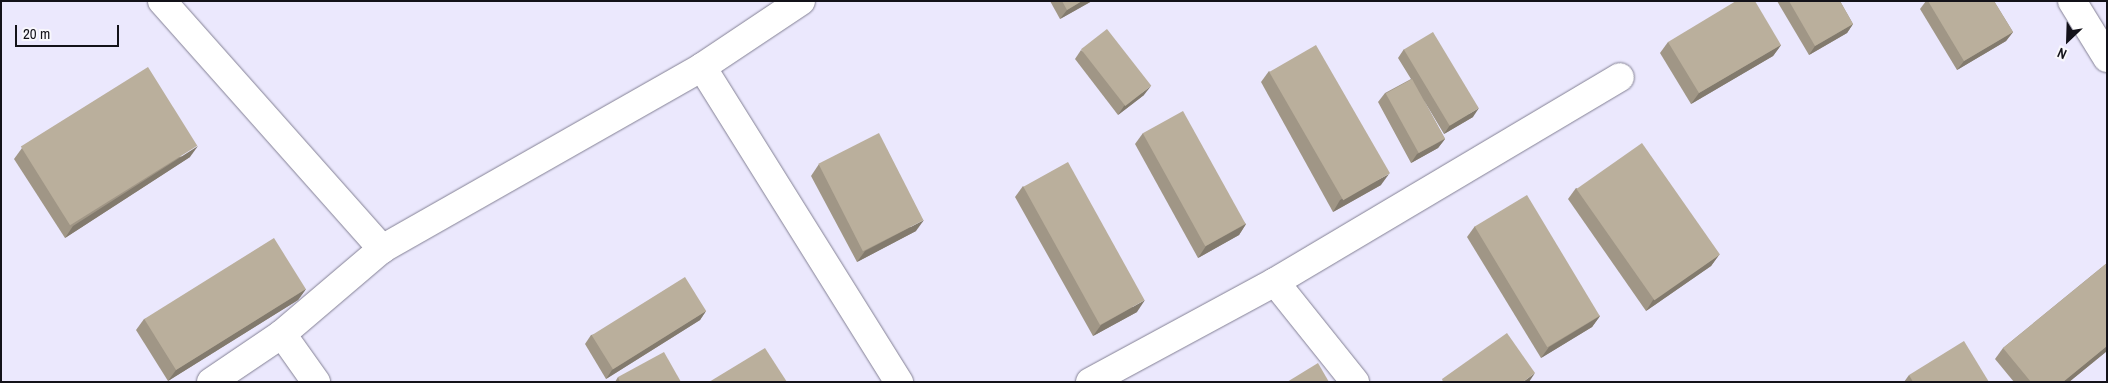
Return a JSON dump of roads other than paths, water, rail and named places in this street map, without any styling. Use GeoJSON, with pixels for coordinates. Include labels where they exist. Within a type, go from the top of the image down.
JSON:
{"type":"FeatureCollection","features":[{"type":"Feature","properties":{"kind":"street"},"geometry":{"type":"LineString","coordinates":[[162,1],[382,249]]}},
{"type":"Feature","properties":{"kind":"street"},"geometry":{"type":"LineString","coordinates":[[211,382],[282,334],[382,249],[702,67],[801,1]]}},
{"type":"Feature","properties":{"kind":"street"},"geometry":{"type":"LineString","coordinates":[[2072,1],[2107,58]]}},
{"type":"Feature","properties":{"kind":"street"},"geometry":{"type":"LineString","coordinates":[[702,67],[900,382]]}},
{"type":"Feature","properties":{"kind":"street"},"geometry":{"type":"LineString","coordinates":[[1090,382],[1275,282],[1620,76]]}},
{"type":"Feature","properties":{"kind":"street"},"geometry":{"type":"LineString","coordinates":[[1275,282],[1355,382]]}},
{"type":"Feature","properties":{"kind":"street"},"geometry":{"type":"LineString","coordinates":[[282,334],[316,382]]}}]}
